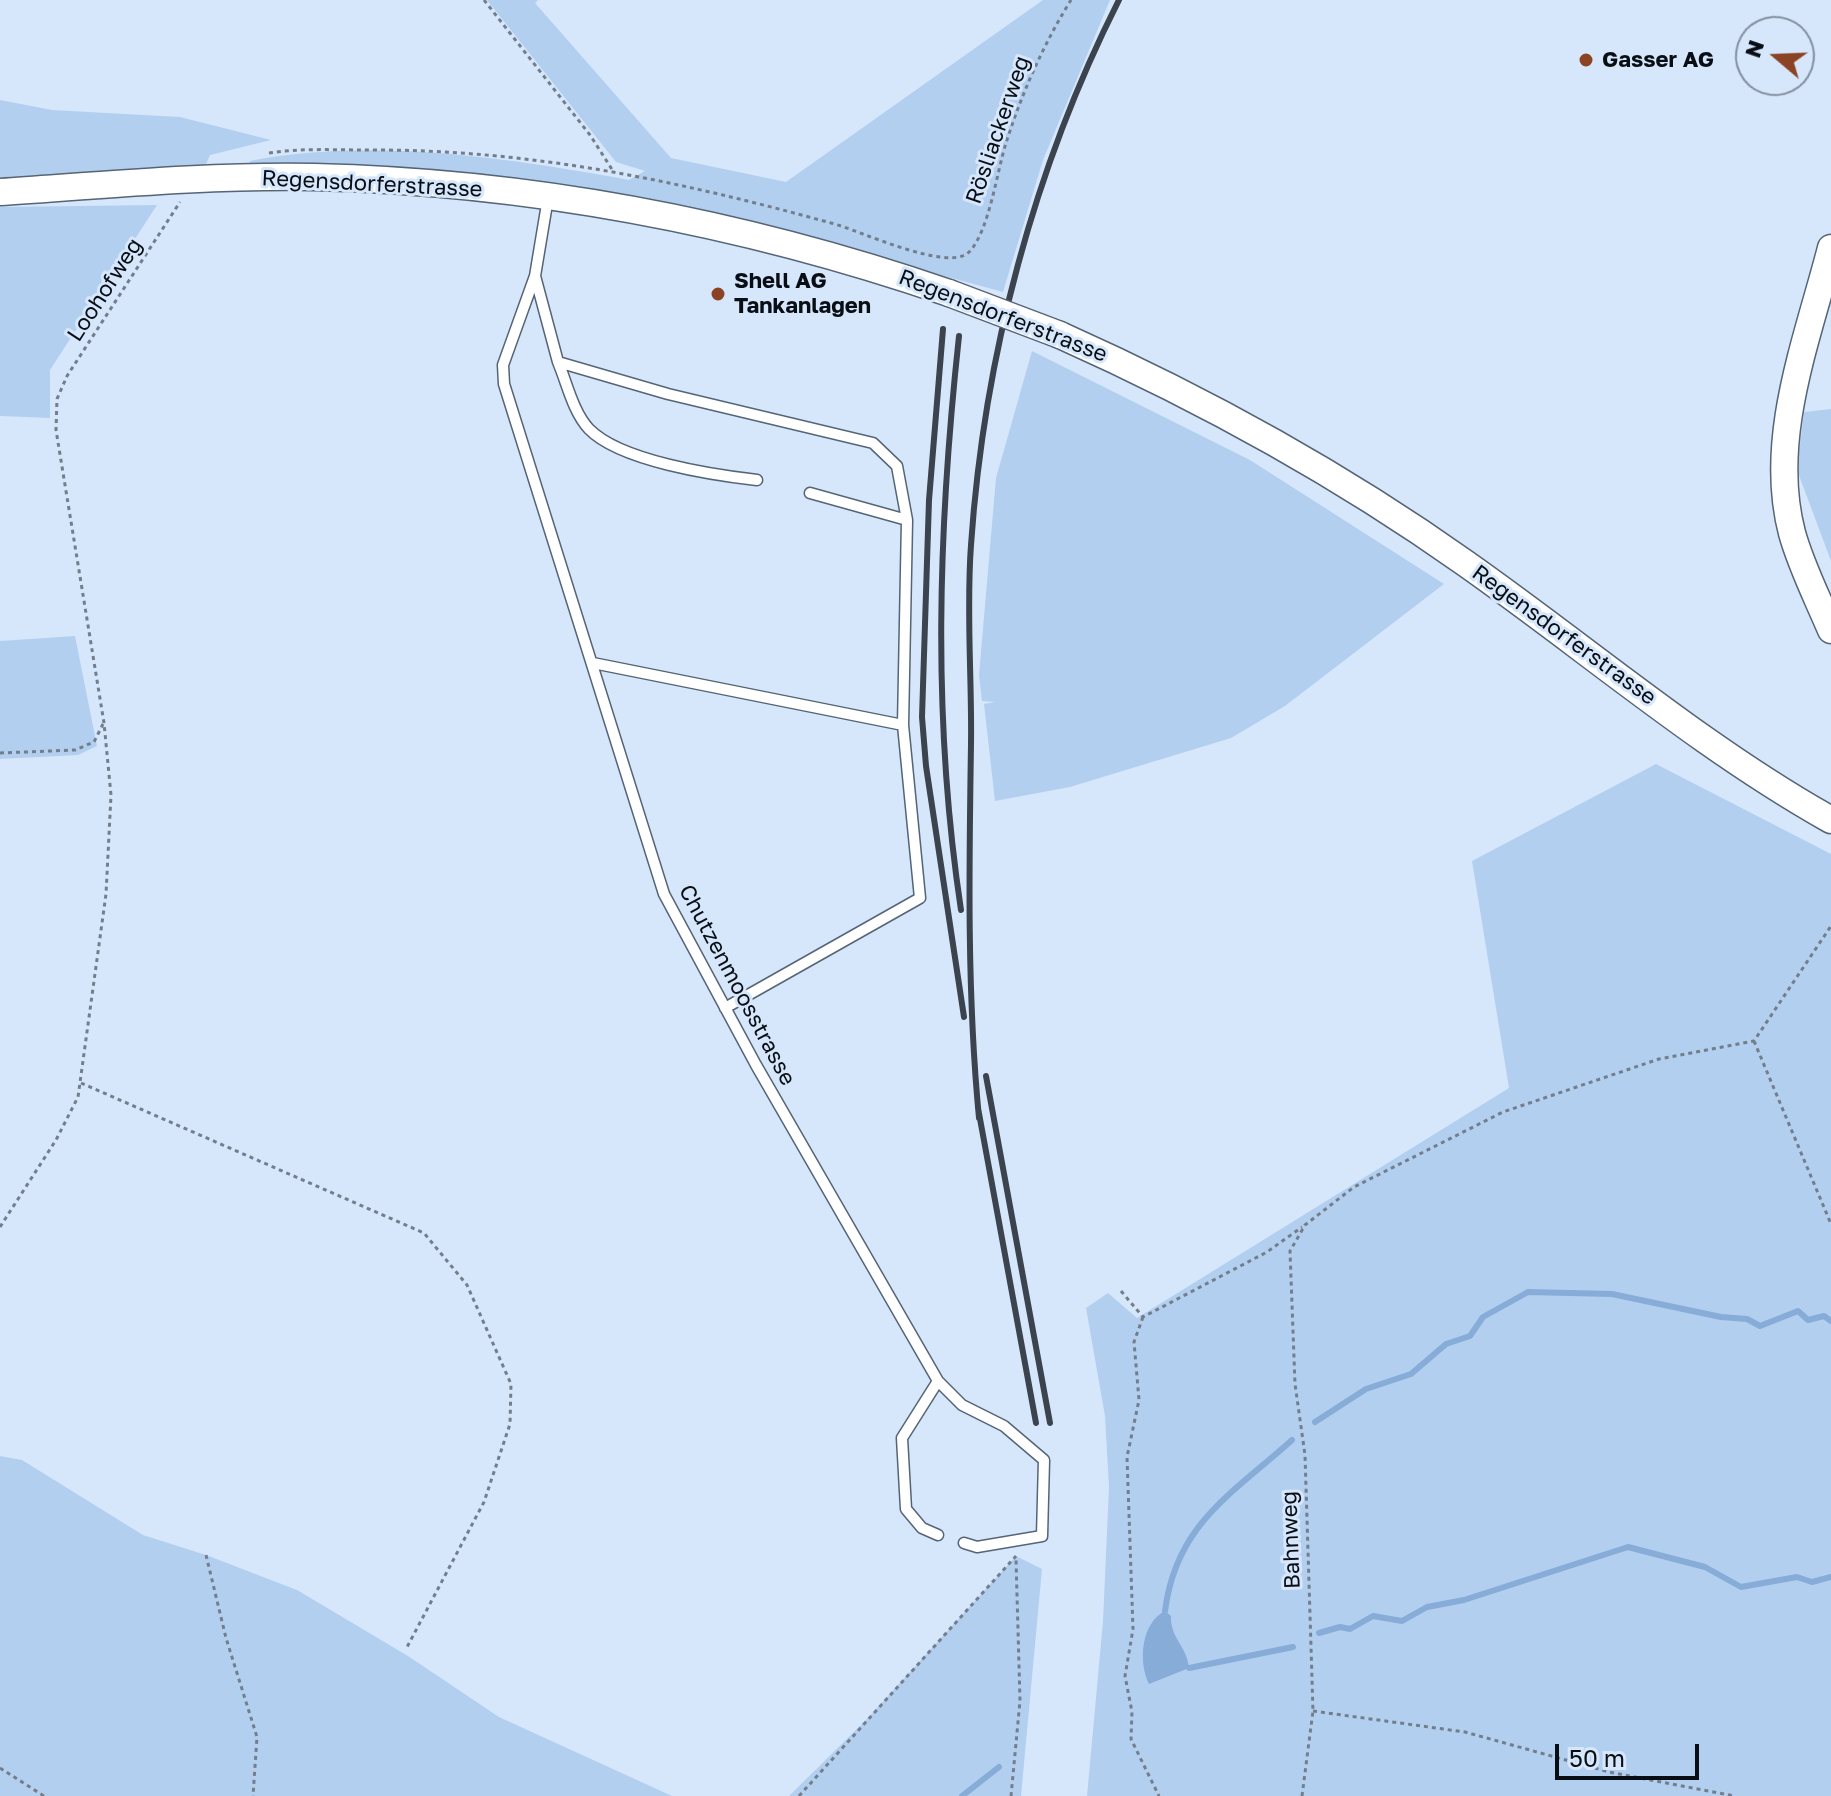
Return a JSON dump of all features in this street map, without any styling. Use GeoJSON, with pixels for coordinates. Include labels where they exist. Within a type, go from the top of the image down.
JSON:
{"type":"FeatureCollection","features":[{"type":"Feature","properties":{"kind":"street","name":"Regensdorferstrasse"},"geometry":{"type":"LineString","coordinates":[[0,192],[178,180],[313,177],[421,182],[548,196],[698,223],[805,249],[949,293],[1060,335],[1149,375],[1241,422],[1356,489],[1464,562],[1765,780],[1831,820]]}},
{"type":"Feature","properties":{"kind":"street"},"geometry":{"type":"LineString","coordinates":[[1831,248],[1793,397],[1784,471],[1792,533],[1831,630]]}},
{"type":"Feature","properties":{"kind":"lane","name":"Chutzenmoosstrasse"},"geometry":{"type":"LineString","coordinates":[[548,196],[535,276],[509,343],[503,365],[504,384],[664,894],[725,1008],[938,1381],[962,1405],[1004,1426],[1044,1460],[1042,1536]]}},
{"type":"Feature","properties":{"kind":"lane"},"geometry":{"type":"LineString","coordinates":[[535,276],[558,362],[576,409],[587,427],[605,443],[697,473],[757,480]]}},
{"type":"Feature","properties":{"kind":"lane"},"geometry":{"type":"LineString","coordinates":[[558,362],[668,394],[873,443],[897,466],[907,520],[903,725],[920,898],[725,1008]]}},
{"type":"Feature","properties":{"kind":"lane"},"geometry":{"type":"LineString","coordinates":[[810,493],[907,520]]}},
{"type":"Feature","properties":{"kind":"lane"},"geometry":{"type":"LineString","coordinates":[[593,663],[903,725]]}},
{"type":"Feature","properties":{"kind":"lane"},"geometry":{"type":"LineString","coordinates":[[938,1381],[902,1438],[906,1509],[922,1528],[938,1535]]}},
{"type":"Feature","properties":{"kind":"lane"},"geometry":{"type":"LineString","coordinates":[[964,1543],[977,1547],[1042,1536]]}},
{"type":"Feature","properties":{"kind":"path"},"geometry":{"type":"LineString","coordinates":[[484,0],[590,135],[613,171]]}},
{"type":"Feature","properties":{"kind":"path","name":"Rösliackerweg"},"geometry":{"type":"LineString","coordinates":[[981,230],[1006,143],[1031,75],[1071,0]]}},
{"type":"Feature","properties":{"kind":"path","name":"Loohofweg"},"geometry":{"type":"LineString","coordinates":[[104,723],[56,430],[57,399],[67,376],[182,199]]}},
{"type":"Feature","properties":{"kind":"path"},"geometry":{"type":"LineString","coordinates":[[0,753],[75,750],[94,742],[104,723]]}},
{"type":"Feature","properties":{"kind":"path"},"geometry":{"type":"LineString","coordinates":[[0,1227],[63,1128],[81,1083],[106,894],[111,795],[104,723]]}},
{"type":"Feature","properties":{"kind":"path"},"geometry":{"type":"LineString","coordinates":[[1159,1796],[1131,1739],[1132,1712],[1125,1676],[1133,1629],[1127,1457],[1139,1400],[1134,1342],[1143,1317],[1267,1252],[1354,1187],[1503,1112],[1659,1059],[1754,1041],[1831,926]]}},
{"type":"Feature","properties":{"kind":"path"},"geometry":{"type":"LineString","coordinates":[[1754,1041],[1831,1224]]}},
{"type":"Feature","properties":{"kind":"path"},"geometry":{"type":"LineString","coordinates":[[81,1083],[424,1233],[467,1285],[511,1384],[510,1424],[484,1502],[406,1649]]}},
{"type":"Feature","properties":{"kind":"path","name":"Bahnweg"},"geometry":{"type":"LineString","coordinates":[[1302,1796],[1313,1711],[1305,1455],[1295,1384],[1288,1282],[1290,1251],[1305,1225]]}},
{"type":"Feature","properties":{"kind":"path"},"geometry":{"type":"LineString","coordinates":[[1121,1291],[1143,1317]]}},
{"type":"Feature","properties":{"kind":"path"},"geometry":{"type":"LineString","coordinates":[[799,1796],[1016,1556],[1042,1536]]}},
{"type":"Feature","properties":{"kind":"path"},"geometry":{"type":"LineString","coordinates":[[206,1555],[226,1638],[257,1737],[253,1796]]}},
{"type":"Feature","properties":{"kind":"path"},"geometry":{"type":"LineString","coordinates":[[1011,1796],[1020,1701],[1016,1556]]}},
{"type":"Feature","properties":{"kind":"path"},"geometry":{"type":"LineString","coordinates":[[1313,1711],[1465,1732],[1609,1772],[1734,1796]]}},
{"type":"Feature","properties":{"kind":"path"},"geometry":{"type":"LineString","coordinates":[[0,1768],[44,1796]]}},
{"type":"Feature","properties":{"kind":"shaded area"},"geometry":{"type":"Polygon","coordinates":[[[487,0],[538,0],[535,3],[671,158],[786,182],[1043,0],[1110,0],[1043,160],[1003,292],[742,221],[249,168],[250,161],[297,154],[392,151],[488,158],[629,180],[645,171],[616,162],[487,0]]]}},
{"type":"Feature","properties":{"kind":"shaded area"},"geometry":{"type":"Polygon","coordinates":[[[0,100],[52,110],[180,117],[271,140],[210,155],[203,171],[0,180],[0,100]]]}},
{"type":"Feature","properties":{"kind":"shaded area"},"geometry":{"type":"Polygon","coordinates":[[[157,205],[50,370],[50,418],[0,416],[0,207],[157,205]]]}},
{"type":"Feature","properties":{"kind":"shaded area"},"geometry":{"type":"Polygon","coordinates":[[[1032,351],[1250,460],[1444,584],[1285,706],[1231,738],[1070,787],[995,801],[984,704],[995,702],[982,701],[979,675],[996,478],[1032,351]]]}},
{"type":"Feature","properties":{"kind":"shaded area"},"geometry":{"type":"Polygon","coordinates":[[[1831,409],[1831,561],[1797,470],[1804,412],[1831,409]]]}},
{"type":"Feature","properties":{"kind":"shaded area"},"geometry":{"type":"Polygon","coordinates":[[[75,636],[97,746],[78,755],[0,759],[0,641],[75,636]]]}},
{"type":"Feature","properties":{"kind":"shaded area"},"geometry":{"type":"Polygon","coordinates":[[[1656,764],[1831,854],[1831,1796],[1087,1796],[1103,1621],[1109,1487],[1105,1416],[1086,1308],[1108,1293],[1137,1318],[1509,1088],[1472,861],[1656,764]]]}},
{"type":"Feature","properties":{"kind":"shaded area"},"geometry":{"type":"Polygon","coordinates":[[[0,1456],[22,1460],[143,1535],[297,1590],[408,1656],[499,1717],[672,1796],[0,1796],[0,1456]]]}},
{"type":"Feature","properties":{"kind":"shaded area"},"geometry":{"type":"Polygon","coordinates":[[[1016,1556],[1042,1569],[1021,1796],[789,1796],[866,1720],[1016,1556]]]}},
{"type":"Feature","properties":{"kind":"shaded area"},"geometry":{"type":"Polygon","coordinates":[[[1165,1611],[1171,1616],[1173,1630],[1189,1668],[1149,1684],[1143,1665],[1146,1634],[1151,1624],[1165,1611]]]}},
{"type":"Feature","properties":{"kind":"waterway"},"geometry":{"type":"LineString","coordinates":[[1315,1422],[1366,1389],[1411,1374],[1446,1344],[1470,1336],[1483,1317],[1528,1292],[1612,1294],[1721,1317],[1747,1319],[1760,1326],[1798,1311],[1808,1320],[1824,1316],[1831,1321]]}},
{"type":"Feature","properties":{"kind":"waterway"},"geometry":{"type":"LineString","coordinates":[[1165,1611],[1171,1581],[1194,1533],[1228,1495],[1292,1440]]}},
{"type":"Feature","properties":{"kind":"waterway"},"geometry":{"type":"LineString","coordinates":[[1319,1633],[1340,1627],[1350,1629],[1373,1616],[1402,1621],[1427,1607],[1464,1600],[1628,1547],[1705,1567],[1741,1587],[1797,1577],[1812,1582],[1831,1577]]}},
{"type":"Feature","properties":{"kind":"waterway"},"geometry":{"type":"LineString","coordinates":[[1189,1668],[1293,1647]]}},
{"type":"Feature","properties":{"kind":"waterway"},"geometry":{"type":"LineString","coordinates":[[962,1796],[999,1767]]}},
{"type":"Feature","properties":{"kind":"railway"},"geometry":{"type":"LineString","coordinates":[[979,1118],[972,1025],[969,884],[969,595],[978,474],[1001,334],[1038,196],[1062,129],[1119,0]]}},
{"type":"Feature","properties":{"kind":"railway"},"geometry":{"type":"LineString","coordinates":[[943,329],[929,500],[922,717],[926,766],[964,1017]]}},
{"type":"Feature","properties":{"kind":"railway"},"geometry":{"type":"LineString","coordinates":[[959,336],[946,481],[941,624],[946,767],[961,910]]}},
{"type":"Feature","properties":{"kind":"railway"},"geometry":{"type":"LineString","coordinates":[[986,1076],[1050,1423]]}},
{"type":"Feature","properties":{"kind":"railway"},"geometry":{"type":"LineString","coordinates":[[978,1108],[1036,1423]]}},
{"type":"Feature","properties":{"kind":"place","name":"Gasser AG"},"geometry":{"type":"Point","coordinates":[1586,60]}},
{"type":"Feature","properties":{"kind":"place","name":"Shell AG Tankanlagen"},"geometry":{"type":"Point","coordinates":[718,294]}}]}
